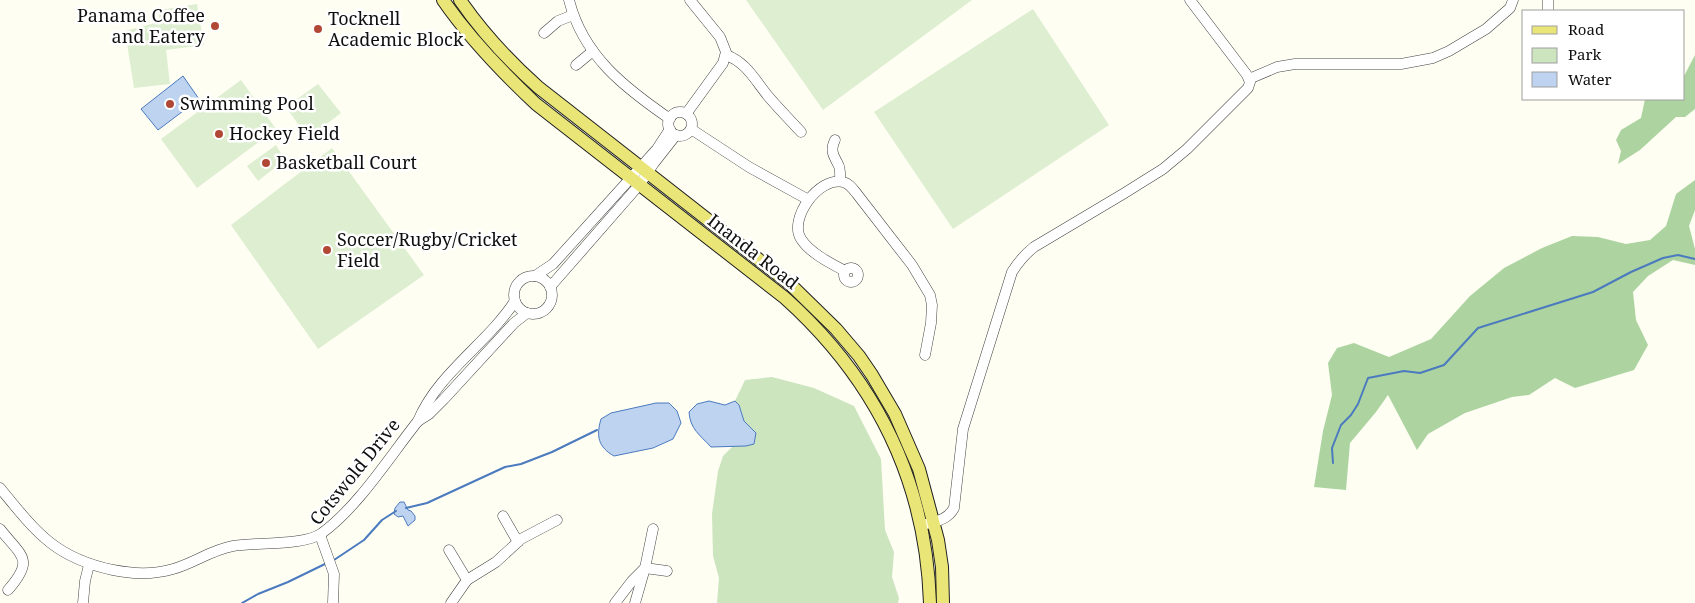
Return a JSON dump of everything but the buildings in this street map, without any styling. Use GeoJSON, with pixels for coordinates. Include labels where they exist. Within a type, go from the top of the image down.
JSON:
{"type":"FeatureCollection","features":[{"type":"Feature","properties":{"kind":"main road","name":"Inanda Road"},"geometry":{"type":"LineString","coordinates":[[443,0],[472,38],[499,69],[522,91],[785,298],[838,352],[863,388],[893,439],[913,490],[927,554],[930,603]]}},
{"type":"Feature","properties":{"kind":"main road","name":"Inanda Road"},"geometry":{"type":"LineString","coordinates":[[460,0],[486,34],[546,95],[790,284],[844,339],[872,375],[903,430],[919,469],[934,522],[942,567],[943,603]]}},
{"type":"Feature","properties":{"kind":"street"},"geometry":{"type":"LineString","coordinates":[[535,276],[553,264],[644,171],[672,128],[676,113],[686,114],[692,121],[691,129],[685,135],[672,128],[625,87],[593,52],[573,15],[569,0]]}},
{"type":"Feature","properties":{"kind":"street"},"geometry":{"type":"LineString","coordinates":[[686,114],[718,71],[726,55],[722,40],[690,0]]}},
{"type":"Feature","properties":{"kind":"street"},"geometry":{"type":"LineString","coordinates":[[920,525],[948,516],[954,508],[963,429],[1006,290],[1017,263],[1034,247],[1124,194],[1163,168],[1187,148],[1249,85],[1249,79],[1190,0]]}},
{"type":"Feature","properties":{"kind":"street"},"geometry":{"type":"LineString","coordinates":[[1249,79],[1277,67],[1295,64],[1400,64],[1433,58],[1449,51],[1486,29],[1510,8],[1513,0]]}},
{"type":"Feature","properties":{"kind":"street"},"geometry":{"type":"LineString","coordinates":[[544,33],[558,20],[573,15]]}},
{"type":"Feature","properties":{"kind":"street"},"geometry":{"type":"LineString","coordinates":[[576,65],[593,52]]}},
{"type":"Feature","properties":{"kind":"street"},"geometry":{"type":"LineString","coordinates":[[726,55],[745,66],[801,132]]}},
{"type":"Feature","properties":{"kind":"street"},"geometry":{"type":"LineString","coordinates":[[691,129],[758,172],[807,200]]}},
{"type":"Feature","properties":{"kind":"street"},"geometry":{"type":"LineString","coordinates":[[835,140],[832,152],[839,167],[840,181]]}},
{"type":"Feature","properties":{"kind":"street"},"geometry":{"type":"LineString","coordinates":[[550,287],[635,181]]}},
{"type":"Feature","properties":{"kind":"street"},"geometry":{"type":"LineString","coordinates":[[844,271],[819,256],[800,237],[798,226],[807,200],[826,185],[840,181],[848,184],[858,194],[912,265],[928,292],[932,302],[932,318],[925,355]]}},
{"type":"Feature","properties":{"kind":"street"},"geometry":{"type":"LineString","coordinates":[[528,276],[535,276],[544,279],[550,287],[552,300],[545,310],[533,314],[527,313],[518,307],[515,302],[515,289],[518,283],[528,276]]}},
{"type":"Feature","properties":{"kind":"street","name":"Cotswold Drive"},"geometry":{"type":"LineString","coordinates":[[333,603],[335,581],[320,535],[341,518],[418,421],[423,408],[433,394],[507,314],[515,302]]}},
{"type":"Feature","properties":{"kind":"street","name":"Cotswold Drive"},"geometry":{"type":"LineString","coordinates":[[418,421],[429,414],[514,323],[527,313]]}},
{"type":"Feature","properties":{"kind":"street"},"geometry":{"type":"LineString","coordinates":[[464,359],[473,368]]}},
{"type":"Feature","properties":{"kind":"street"},"geometry":{"type":"LineString","coordinates":[[433,394],[441,402]]}},
{"type":"Feature","properties":{"kind":"street"},"geometry":{"type":"LineString","coordinates":[[0,488],[33,528],[50,544],[70,557],[89,565],[139,574],[158,573],[176,568],[222,548],[288,542],[320,535]]}},
{"type":"Feature","properties":{"kind":"street"},"geometry":{"type":"LineString","coordinates":[[503,516],[518,542]]}},
{"type":"Feature","properties":{"kind":"street"},"geometry":{"type":"LineString","coordinates":[[451,603],[467,580],[496,562],[518,542],[557,520]]}},
{"type":"Feature","properties":{"kind":"street"},"geometry":{"type":"LineString","coordinates":[[0,529],[20,554],[24,565],[19,576],[8,590]]}},
{"type":"Feature","properties":{"kind":"street"},"geometry":{"type":"LineString","coordinates":[[624,592],[636,601],[645,568],[652,530]]}},
{"type":"Feature","properties":{"kind":"street"},"geometry":{"type":"LineString","coordinates":[[449,550],[467,580]]}},
{"type":"Feature","properties":{"kind":"street"},"geometry":{"type":"LineString","coordinates":[[83,603],[89,565]]}},
{"type":"Feature","properties":{"kind":"street"},"geometry":{"type":"LineString","coordinates":[[645,568],[667,571]]}},
{"type":"Feature","properties":{"kind":"street"},"geometry":{"type":"LineString","coordinates":[[615,603],[645,568]]}},
{"type":"Feature","properties":{"kind":"green space"},"geometry":{"type":"Polygon","coordinates":[[[746,0],[972,0],[823,110],[746,0]]]}},
{"type":"Feature","properties":{"kind":"green space"},"geometry":{"type":"Polygon","coordinates":[[[197,4],[204,45],[166,50],[170,84],[134,88],[125,31],[159,22],[159,10],[197,4]]]}},
{"type":"Feature","properties":{"kind":"green space"},"geometry":{"type":"Polygon","coordinates":[[[1033,9],[1109,125],[953,229],[874,112],[1033,9]]]}},
{"type":"Feature","properties":{"kind":"green space"},"geometry":{"type":"Polygon","coordinates":[[[1695,55],[1695,109],[1685,117],[1676,117],[1640,150],[1618,164],[1621,151],[1616,140],[1621,130],[1641,118],[1645,100],[1685,100],[1685,74],[1695,55]]]}},
{"type":"Feature","properties":{"kind":"green space","name":"Hockey Field"},"geometry":{"type":"Polygon","coordinates":[[[241,80],[276,129],[197,188],[161,139],[241,80]]]}},
{"type":"Feature","properties":{"kind":"green space"},"geometry":{"type":"Polygon","coordinates":[[[318,84],[341,113],[308,138],[286,107],[318,84]]]}},
{"type":"Feature","properties":{"kind":"green space","name":"Basketball Court"},"geometry":{"type":"Polygon","coordinates":[[[276,145],[285,160],[258,181],[247,166],[276,145]]]}},
{"type":"Feature","properties":{"kind":"green space","name":"Soccer/Rugby/Cricket Field"},"geometry":{"type":"Polygon","coordinates":[[[332,148],[424,275],[318,349],[231,225],[332,148]]]}},
{"type":"Feature","properties":{"kind":"green space"},"geometry":{"type":"Polygon","coordinates":[[[1695,180],[1695,210],[1689,226],[1695,249],[1695,265],[1673,260],[1648,276],[1633,292],[1636,320],[1648,345],[1634,370],[1575,388],[1555,378],[1529,395],[1512,397],[1465,413],[1428,434],[1417,450],[1388,395],[1350,443],[1346,490],[1314,487],[1323,431],[1332,395],[1328,363],[1337,348],[1354,343],[1389,357],[1431,339],[1470,296],[1504,268],[1542,248],[1572,236],[1598,237],[1626,244],[1650,240],[1666,226],[1676,194],[1695,180]]]}},
{"type":"Feature","properties":{"kind":"green space"},"geometry":{"type":"Polygon","coordinates":[[[772,377],[814,388],[854,406],[881,459],[885,530],[894,552],[892,577],[899,598],[898,603],[717,603],[719,578],[713,556],[712,514],[718,471],[723,456],[733,446],[746,446],[756,433],[744,421],[739,405],[735,401],[745,380],[772,377]]]}},
{"type":"Feature","properties":{"kind":"water","name":"Swimming Pool"},"geometry":{"type":"Polygon","coordinates":[[[183,76],[199,99],[158,130],[141,109],[183,76]]]}},
{"type":"Feature","properties":{"kind":"water"},"geometry":{"type":"Polygon","coordinates":[[[709,401],[725,405],[735,401],[739,405],[744,421],[756,433],[754,444],[711,447],[699,435],[691,423],[689,412],[697,404],[709,401]]]}},
{"type":"Feature","properties":{"kind":"water"},"geometry":{"type":"Polygon","coordinates":[[[656,403],[669,403],[677,411],[681,423],[673,439],[653,448],[614,456],[605,449],[599,436],[601,419],[611,413],[656,403]]]}},
{"type":"Feature","properties":{"kind":"water"},"geometry":{"type":"Polygon","coordinates":[[[400,502],[404,502],[408,510],[415,516],[415,520],[408,526],[403,516],[398,517],[394,514],[395,508],[400,502]]]}},
{"type":"Feature","properties":{"kind":"waterway"},"geometry":{"type":"LineString","coordinates":[[1333,463],[1332,448],[1341,425],[1358,404],[1368,378],[1404,371],[1420,373],[1444,365],[1478,328],[1593,292],[1663,258],[1678,255],[1695,259]]}},
{"type":"Feature","properties":{"kind":"waterway"},"geometry":{"type":"LineString","coordinates":[[406,508],[427,503],[505,467],[521,464],[552,452],[597,430]]}},
{"type":"Feature","properties":{"kind":"waterway"},"geometry":{"type":"LineString","coordinates":[[334,560],[364,540],[382,520],[396,511]]}},
{"type":"Feature","properties":{"kind":"waterway"},"geometry":{"type":"LineString","coordinates":[[242,603],[327,563]]}},
{"type":"Feature","properties":{"kind":"place","name":"Panama Coffee and Eatery"},"geometry":{"type":"Point","coordinates":[215,26]}},
{"type":"Feature","properties":{"kind":"place","name":"Tocknell Academic Block"},"geometry":{"type":"Point","coordinates":[318,29]}},
{"type":"Feature","properties":{"kind":"place","name":"Swimming Pool"},"geometry":{"type":"Point","coordinates":[170,104]}},
{"type":"Feature","properties":{"kind":"place","name":"Hockey Field"},"geometry":{"type":"Point","coordinates":[219,134]}},
{"type":"Feature","properties":{"kind":"place","name":"Basketball Court"},"geometry":{"type":"Point","coordinates":[266,163]}},
{"type":"Feature","properties":{"kind":"place","name":"Soccer/Rugby/Cricket Field"},"geometry":{"type":"Point","coordinates":[327,250]}}]}
